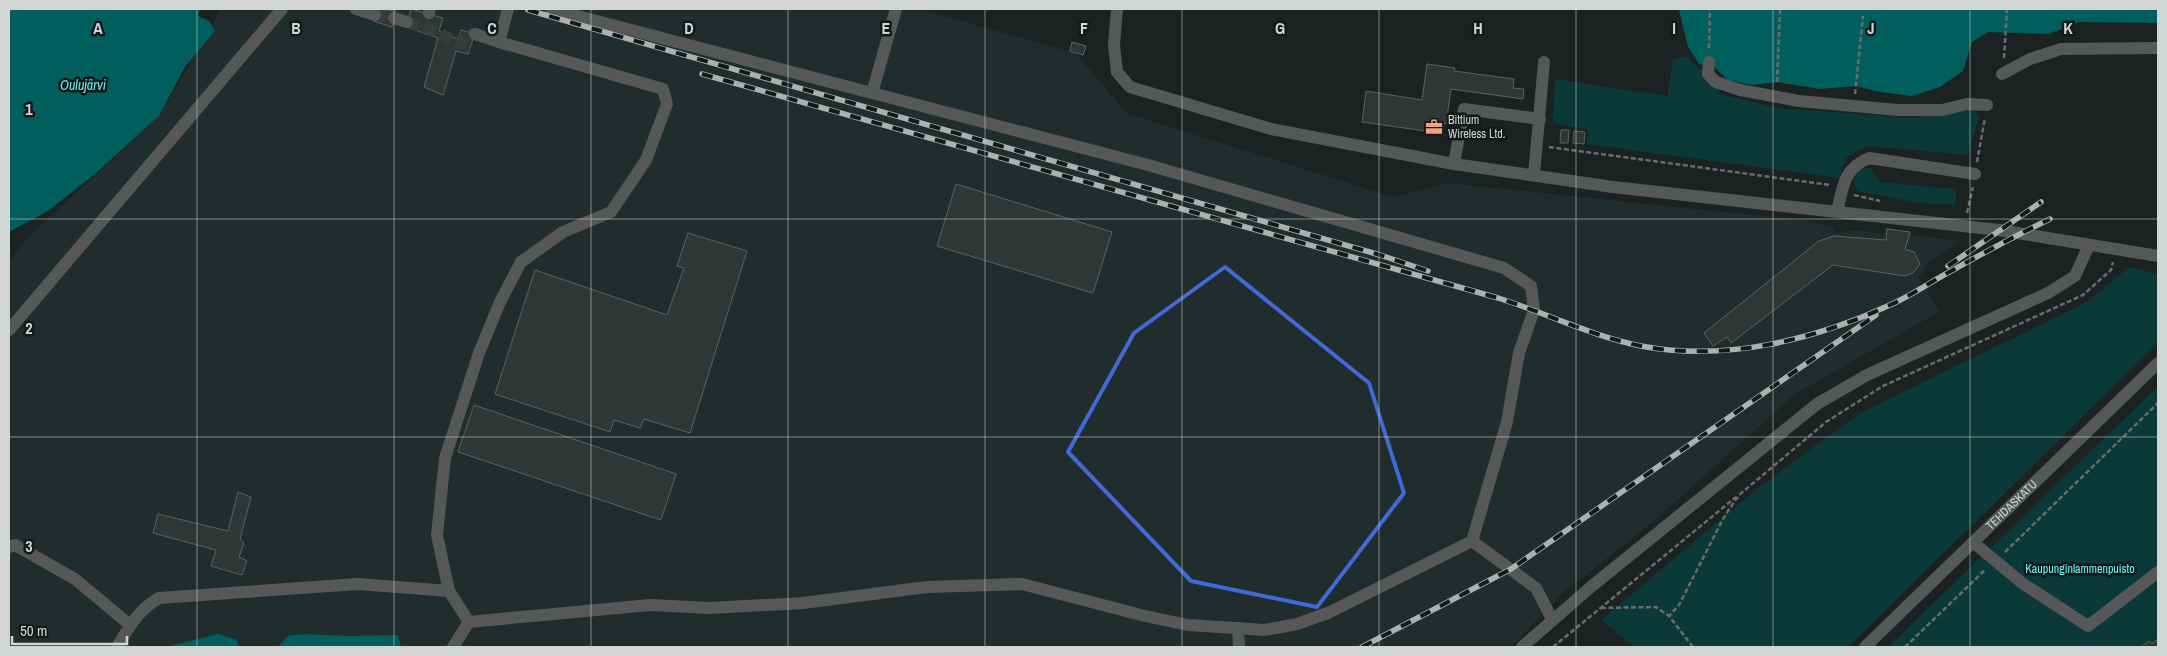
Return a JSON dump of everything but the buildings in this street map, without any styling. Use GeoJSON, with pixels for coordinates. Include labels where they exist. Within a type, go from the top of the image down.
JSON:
{"type":"FeatureCollection","features":[{"type":"Feature","properties":{"kind":"street"},"geometry":{"type":"LineString","coordinates":[[9,330],[282,9]]}},
{"type":"Feature","properties":{"kind":"street"},"geometry":{"type":"LineString","coordinates":[[356,9],[374,15]]}},
{"type":"Feature","properties":{"kind":"street"},"geometry":{"type":"LineString","coordinates":[[498,42],[508,9]]}},
{"type":"Feature","properties":{"kind":"street"},"geometry":{"type":"LineString","coordinates":[[470,622],[650,605],[710,608],[803,603],[927,587],[1022,584],[1188,625],[1265,630],[1297,624],[1328,613],[1472,540],[1507,422],[1519,354],[1534,310],[1531,286],[1504,268],[1148,165],[552,9]]}},
{"type":"Feature","properties":{"kind":"street"},"geometry":{"type":"LineString","coordinates":[[872,93],[896,9]]}},
{"type":"Feature","properties":{"kind":"street"},"geometry":{"type":"LineString","coordinates":[[1117,9],[1114,45],[1117,72],[1130,87],[1271,129],[1454,164],[1534,176],[1614,187],[2013,232],[2158,256]]}},
{"type":"Feature","properties":{"kind":"street"},"geometry":{"type":"LineString","coordinates":[[394,18],[408,22]]}},
{"type":"Feature","properties":{"kind":"street"},"geometry":{"type":"LineString","coordinates":[[470,622],[449,591],[437,535],[445,458],[479,353],[500,302],[521,262],[563,232],[611,212],[646,160],[667,104],[663,89],[475,34]]}},
{"type":"Feature","properties":{"kind":"street"},"geometry":{"type":"LineString","coordinates":[[2002,74],[2030,59],[2061,49],[2158,48]]}},
{"type":"Feature","properties":{"kind":"street"},"geometry":{"type":"LineString","coordinates":[[1534,176],[1544,62]]}},
{"type":"Feature","properties":{"kind":"street"},"geometry":{"type":"LineString","coordinates":[[1709,62],[1708,74],[1716,82],[1740,90],[1799,101],[1898,110],[1942,110],[1967,104],[1987,105]]}},
{"type":"Feature","properties":{"kind":"street"},"geometry":{"type":"LineString","coordinates":[[1454,164],[1464,108],[1540,119]]}},
{"type":"Feature","properties":{"kind":"street"},"geometry":{"type":"LineString","coordinates":[[1836,212],[1845,178],[1856,164],[1869,158],[1975,174]]}},
{"type":"Feature","properties":{"kind":"street"},"geometry":{"type":"LineString","coordinates":[[1522,647],[1552,619],[1817,404],[1867,375],[2048,293],[2075,276],[2089,245]]}},
{"type":"Feature","properties":{"kind":"street","name":"TEHDASKATU"},"geometry":{"type":"LineString","coordinates":[[1865,647],[2158,363]]}},
{"type":"Feature","properties":{"kind":"street"},"geometry":{"type":"LineString","coordinates":[[1472,540],[1536,588],[1552,619]]}},
{"type":"Feature","properties":{"kind":"street"},"geometry":{"type":"LineString","coordinates":[[1974,543],[2022,583],[2088,626],[2158,572]]}},
{"type":"Feature","properties":{"kind":"street"},"geometry":{"type":"LineString","coordinates":[[9,547],[15,545],[75,579],[130,626]]}},
{"type":"Feature","properties":{"kind":"street"},"geometry":{"type":"LineString","coordinates":[[117,647],[145,606],[159,598],[189,594],[358,584],[449,591]]}},
{"type":"Feature","properties":{"kind":"street"},"geometry":{"type":"LineString","coordinates":[[453,647],[470,622]]}},
{"type":"Feature","properties":{"kind":"street"},"geometry":{"type":"LineString","coordinates":[[1238,628],[1240,647]]}},
{"type":"Feature","properties":{"kind":"path"},"geometry":{"type":"LineString","coordinates":[[1709,62],[1710,9]]}},
{"type":"Feature","properties":{"kind":"path"},"geometry":{"type":"LineString","coordinates":[[1777,82],[1780,9]]}},
{"type":"Feature","properties":{"kind":"path"},"geometry":{"type":"LineString","coordinates":[[2002,74],[2007,9]]}},
{"type":"Feature","properties":{"kind":"path"},"geometry":{"type":"LineString","coordinates":[[1856,86],[1864,16]]}},
{"type":"Feature","properties":{"kind":"path"},"geometry":{"type":"LineString","coordinates":[[1962,226],[1975,174],[1987,105]]}},
{"type":"Feature","properties":{"kind":"path"},"geometry":{"type":"LineString","coordinates":[[1554,647],[1826,422],[1883,386],[2083,295],[2111,270],[2117,249]]}},
{"type":"Feature","properties":{"kind":"path"},"geometry":{"type":"LineString","coordinates":[[1905,647],[2158,403]]}},
{"type":"Feature","properties":{"kind":"path"},"geometry":{"type":"LineString","coordinates":[[1669,616],[1679,605],[1724,517],[1740,495]]}},
{"type":"Feature","properties":{"kind":"path"},"geometry":{"type":"LineString","coordinates":[[1600,608],[1656,607],[1669,616],[1693,647]]}},
{"type":"Feature","properties":{"kind":"highlighted area"},"geometry":{"type":"Polygon","coordinates":[[[1225,267],[1369,383],[1404,493],[1317,607],[1191,581],[1068,452],[1134,333],[1225,267]]]}},
{"type":"Feature","properties":{"kind":"shaded area"},"geometry":{"type":"Polygon","coordinates":[[[221,9],[926,9],[926,11],[1075,53],[1128,114],[1393,197],[1447,183],[1808,221],[1833,227],[1834,233],[1855,230],[1884,234],[1885,228],[1911,232],[1911,235],[1962,241],[1929,261],[1919,278],[1940,311],[1795,394],[1654,521],[1563,593],[1511,647],[9,647],[9,262],[25,240],[159,116],[221,9]]]}},
{"type":"Feature","properties":{"kind":"green space"},"geometry":{"type":"Polygon","coordinates":[[[1687,56],[1699,69],[1716,76],[1720,94],[1778,108],[1915,118],[1972,107],[1979,117],[1968,155],[1867,146],[1846,158],[1839,178],[1587,144],[1588,130],[1553,123],[1555,79],[1667,96],[1673,59],[1687,56]]]}},
{"type":"Feature","properties":{"kind":"green space"},"geometry":{"type":"Polygon","coordinates":[[[1871,168],[1880,182],[1955,189],[1955,205],[1919,203],[1857,191],[1853,180],[1860,169],[1871,168]]]}},
{"type":"Feature","properties":{"kind":"green space"},"geometry":{"type":"Polygon","coordinates":[[[2129,267],[2158,275],[2158,343],[1848,647],[1634,647],[1601,620],[1758,488],[1860,413],[2087,302],[2129,267]]]}},
{"type":"Feature","properties":{"kind":"green space","name":"Kaupunginlammenpuisto"},"geometry":{"type":"Polygon","coordinates":[[[2158,386],[2158,647],[1888,647],[2158,386]]]}},
{"type":"Feature","properties":{"kind":"water","name":"Oulujärvi"},"geometry":{"type":"Polygon","coordinates":[[[9,9],[200,9],[198,16],[209,21],[215,31],[185,67],[159,116],[95,174],[48,211],[9,232],[9,9]]]}},
{"type":"Feature","properties":{"kind":"water"},"geometry":{"type":"Polygon","coordinates":[[[1669,9],[2158,9],[2158,23],[2079,22],[2048,34],[1988,32],[1972,42],[1963,71],[1940,87],[1912,96],[1880,92],[1856,86],[1820,89],[1777,82],[1752,85],[1728,80],[1709,62],[1700,65],[1688,47],[1679,10],[1669,9]]]}},
{"type":"Feature","properties":{"kind":"water"},"geometry":{"type":"Polygon","coordinates":[[[218,634],[237,640],[239,647],[166,647],[218,634]]]}},
{"type":"Feature","properties":{"kind":"water"},"geometry":{"type":"Polygon","coordinates":[[[304,634],[348,636],[398,635],[401,647],[278,647],[288,636],[304,634]]]}},
{"type":"Feature","properties":{"kind":"tunnel"},"geometry":{"type":"LineString","coordinates":[[375,15],[394,18]]}},
{"type":"Feature","properties":{"kind":"tunnel"},"geometry":{"type":"LineString","coordinates":[[407,22],[428,28],[460,44],[465,35],[475,34]]}},
{"type":"Feature","properties":{"kind":"railway"},"geometry":{"type":"LineString","coordinates":[[528,10],[1380,255],[1428,271]]}},
{"type":"Feature","properties":{"kind":"railway"},"geometry":{"type":"LineString","coordinates":[[702,74],[1498,298],[1622,342],[1673,350],[1705,351],[1769,345],[1831,328],[1898,301],[1989,250],[2050,219]]}},
{"type":"Feature","properties":{"kind":"railway"},"geometry":{"type":"LineString","coordinates":[[1948,266],[2041,202]]}},
{"type":"Feature","properties":{"kind":"railway"},"geometry":{"type":"LineString","coordinates":[[1362,647],[1511,569],[1876,315]]}},
{"type":"Feature","properties":{"kind":"place","name":"Bittium Wireless Ltd."},"geometry":{"type":"Point","coordinates":[1434,127]}}]}
